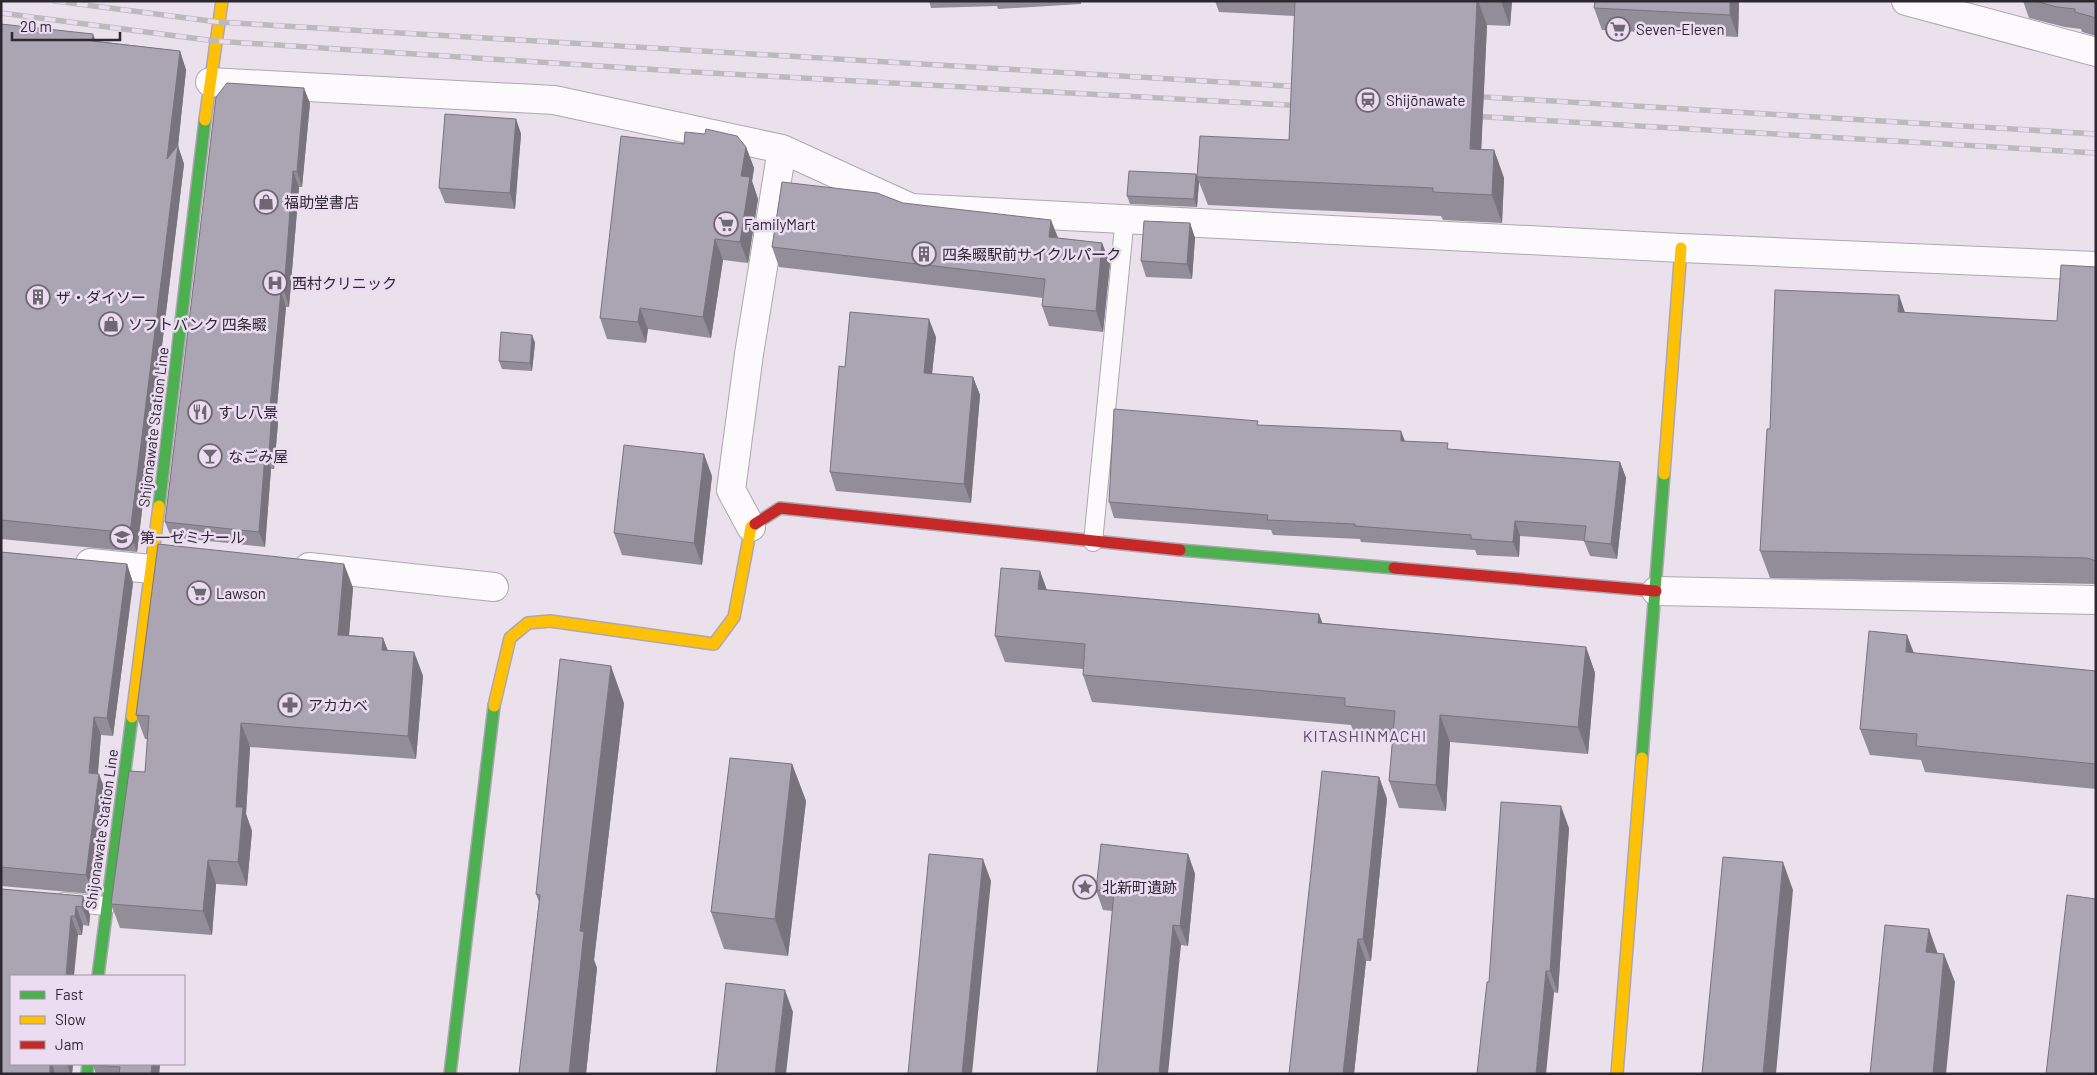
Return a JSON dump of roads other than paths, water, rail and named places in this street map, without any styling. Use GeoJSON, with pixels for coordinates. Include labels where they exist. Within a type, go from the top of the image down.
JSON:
{"type":"FeatureCollection","features":[{"type":"Feature","properties":{"kind":"street","name":"Shijonawate Station Line"},"geometry":{"type":"LineString","coordinates":[[98,975],[152,560],[210,82],[222,1]]}},
{"type":"Feature","properties":{"kind":"street"},"geometry":{"type":"LineString","coordinates":[[1906,1],[2096,52]]}},
{"type":"Feature","properties":{"kind":"street"},"geometry":{"type":"LineString","coordinates":[[210,82],[554,100],[782,149],[910,208],[1681,248],[2096,266]]}},
{"type":"Feature","properties":{"kind":"street"},"geometry":{"type":"LineString","coordinates":[[450,1074],[494,707],[510,638],[528,623],[550,621],[714,644],[734,617],[751,528],[732,490],[749,354],[782,149]]}},
{"type":"Feature","properties":{"kind":"street"},"geometry":{"type":"LineString","coordinates":[[1617,1074],[1656,591],[1681,248]]}},
{"type":"Feature","properties":{"kind":"street"},"geometry":{"type":"LineString","coordinates":[[751,528],[780,508],[1093,542],[1656,591],[2096,600]]}},
{"type":"Feature","properties":{"kind":"street"},"geometry":{"type":"LineString","coordinates":[[67,560],[152,560],[182,554]]}},
{"type":"Feature","properties":{"kind":"street"},"geometry":{"type":"LineString","coordinates":[[280,564],[494,587]]}},
{"type":"Feature","properties":{"kind":"lane"},"geometry":{"type":"LineString","coordinates":[[1093,542],[1125,218]]}},
{"type":"Feature","properties":{"kind":"lane"},"geometry":{"type":"LineString","coordinates":[[49,901],[106,906]]}},
{"type":"Feature","properties":{"kind":"railway"},"geometry":{"type":"LineString","coordinates":[[55,1],[218,22],[1305,87]]}},
{"type":"Feature","properties":{"kind":"railway"},"geometry":{"type":"LineString","coordinates":[[1,13],[215,41],[676,71],[1305,106]]}},
{"type":"Feature","properties":{"kind":"railway"},"geometry":{"type":"LineString","coordinates":[[1469,96],[2096,134]]}},
{"type":"Feature","properties":{"kind":"railway"},"geometry":{"type":"LineString","coordinates":[[1470,116],[2096,153]]}},
{"type":"Feature","properties":{"kind":"place","name":"Seven-Eleven"},"geometry":{"type":"Point","coordinates":[1618,29]}},
{"type":"Feature","properties":{"kind":"place","name":"Shijōnawate"},"geometry":{"type":"Point","coordinates":[1368,100]}},
{"type":"Feature","properties":{"kind":"place","name":"福助堂書店"},"geometry":{"type":"Point","coordinates":[266,202]}},
{"type":"Feature","properties":{"kind":"place","name":"FamilyMart"},"geometry":{"type":"Point","coordinates":[726,224]}},
{"type":"Feature","properties":{"kind":"place","name":"四条畷駅前サイクルパーク"},"geometry":{"type":"Point","coordinates":[924,254]}},
{"type":"Feature","properties":{"kind":"place","name":"西村クリニック"},"geometry":{"type":"Point","coordinates":[275,283]}},
{"type":"Feature","properties":{"kind":"place","name":"ザ・ダイソー"},"geometry":{"type":"Point","coordinates":[38,297]}},
{"type":"Feature","properties":{"kind":"place","name":"ソフトバンク 四条畷"},"geometry":{"type":"Point","coordinates":[111,324]}},
{"type":"Feature","properties":{"kind":"place","name":"すし八景"},"geometry":{"type":"Point","coordinates":[200,412]}},
{"type":"Feature","properties":{"kind":"place","name":"なごみ屋"},"geometry":{"type":"Point","coordinates":[210,456]}},
{"type":"Feature","properties":{"kind":"place","name":"第一ゼミナール"},"geometry":{"type":"Point","coordinates":[122,537]}},
{"type":"Feature","properties":{"kind":"place","name":"Lawson"},"geometry":{"type":"Point","coordinates":[199,593]}},
{"type":"Feature","properties":{"kind":"place","name":"アカカベ"},"geometry":{"type":"Point","coordinates":[290,705]}},
{"type":"Feature","properties":{"kind":"place","name":"北新町遺跡"},"geometry":{"type":"Point","coordinates":[1085,887]}},
{"type":"Feature","properties":{"kind":"district","name":"KITASHINMACHI"},"geometry":{"type":"Point","coordinates":[1365,735]}}]}
